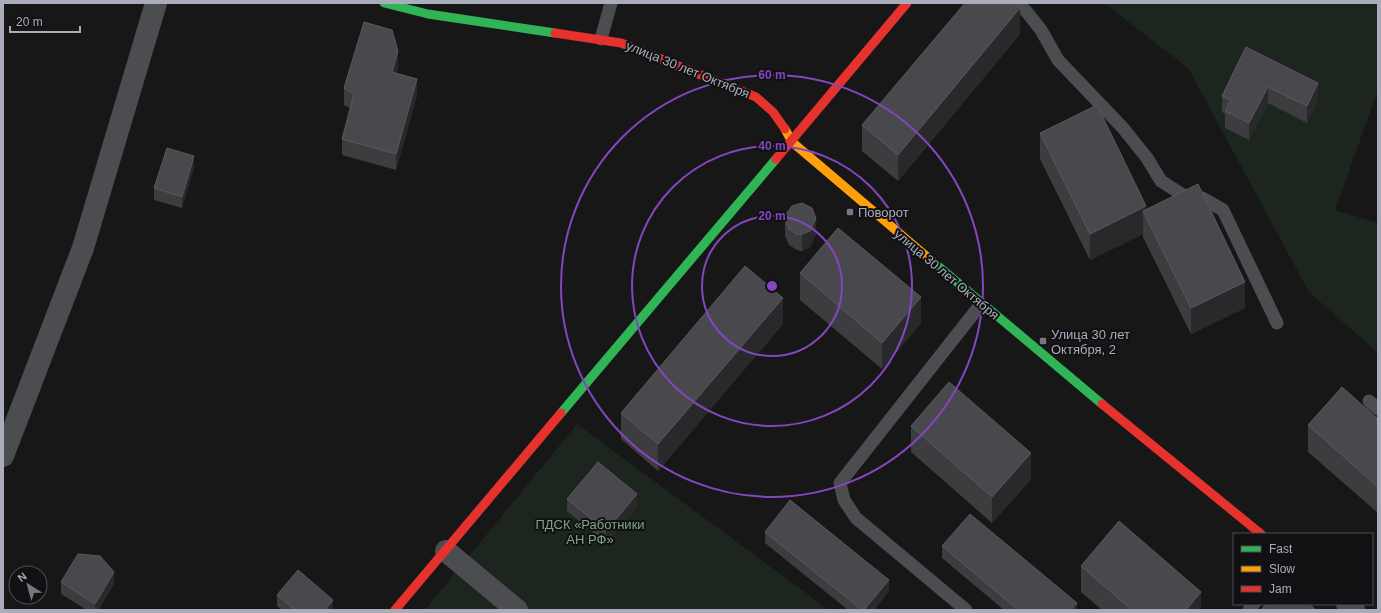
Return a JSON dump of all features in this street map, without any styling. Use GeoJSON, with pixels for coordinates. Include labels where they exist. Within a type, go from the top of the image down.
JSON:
{"type":"FeatureCollection","features":[{"type":"Feature","properties":{"kind":"street"},"geometry":{"type":"LineString","coordinates":[[3,456],[83,248],[156,3]]}},
{"type":"Feature","properties":{"kind":"street","name":"улица 30 лет Октября"},"geometry":{"type":"LineString","coordinates":[[384,3],[428,14],[621,42],[756,97],[770,106],[780,117],[792,142],[981,304],[1260,533]]}},
{"type":"Feature","properties":{"kind":"street"},"geometry":{"type":"LineString","coordinates":[[395,610],[792,142],[907,3]]}},
{"type":"Feature","properties":{"kind":"street"},"geometry":{"type":"LineString","coordinates":[[446,550],[517,610]]}},
{"type":"Feature","properties":{"kind":"lane"},"geometry":{"type":"LineString","coordinates":[[601,39],[611,3]]}},
{"type":"Feature","properties":{"kind":"lane"},"geometry":{"type":"LineString","coordinates":[[1016,3],[1026,11],[1041,30],[1058,60],[1123,128],[1147,158],[1161,181],[1183,195],[1202,198],[1223,210],[1277,323]]}},
{"type":"Feature","properties":{"kind":"lane"},"geometry":{"type":"LineString","coordinates":[[966,610],[856,518],[844,500],[840,483],[981,304]]}},
{"type":"Feature","properties":{"kind":"green space"},"geometry":{"type":"Polygon","coordinates":[[[1104,3],[1378,3],[1378,90],[1335,210],[1378,223],[1378,353],[1309,292],[1188,68],[1104,3]]]}},
{"type":"Feature","properties":{"kind":"green space","name":"ПДСК «Работники АН РФ»"},"geometry":{"type":"Polygon","coordinates":[[[577,424],[829,610],[425,610],[577,424]]]}},
{"type":"Feature","properties":{"kind":"building"},"geometry":{"type":"Polygon","coordinates":[[[965,3],[1014,3],[1020,8],[898,155],[862,125],[965,3]]]}},
{"type":"Feature","properties":{"kind":"building"},"geometry":{"type":"Polygon","coordinates":[[[364,22],[392,30],[398,51],[392,72],[417,79],[396,154],[342,139],[354,94],[344,88],[364,22]]]}},
{"type":"Feature","properties":{"kind":"building"},"geometry":{"type":"Polygon","coordinates":[[[1246,47],[1318,83],[1307,106],[1268,87],[1249,123],[1225,111],[1231,100],[1222,96],[1246,47]]]}},
{"type":"Feature","properties":{"kind":"building"},"geometry":{"type":"Polygon","coordinates":[[[1097,105],[1146,206],[1090,234],[1040,133],[1097,105]]]}},
{"type":"Feature","properties":{"kind":"building"},"geometry":{"type":"Polygon","coordinates":[[[167,148],[194,156],[182,197],[154,188],[167,148]]]}},
{"type":"Feature","properties":{"kind":"building"},"geometry":{"type":"Polygon","coordinates":[[[1198,184],[1245,282],[1191,308],[1143,211],[1198,184]]]}},
{"type":"Feature","properties":{"kind":"building"},"geometry":{"type":"Polygon","coordinates":[[[802,203],[812,208],[816,218],[810,231],[797,234],[789,229],[785,220],[786,214],[792,206],[802,203]]]}},
{"type":"Feature","properties":{"kind":"building"},"geometry":{"type":"Polygon","coordinates":[[[838,228],[921,297],[882,343],[800,273],[838,228]]]}},
{"type":"Feature","properties":{"kind":"building"},"geometry":{"type":"Polygon","coordinates":[[[745,266],[783,298],[658,444],[621,413],[745,266]]]}},
{"type":"Feature","properties":{"kind":"building"},"geometry":{"type":"Polygon","coordinates":[[[949,382],[1031,453],[992,497],[911,426],[949,382]]]}},
{"type":"Feature","properties":{"kind":"building"},"geometry":{"type":"Polygon","coordinates":[[[1342,387],[1378,419],[1378,487],[1308,425],[1342,387]]]}},
{"type":"Feature","properties":{"kind":"building"},"geometry":{"type":"Polygon","coordinates":[[[598,462],[637,494],[606,531],[567,499],[598,462]]]}},
{"type":"Feature","properties":{"kind":"building"},"geometry":{"type":"Polygon","coordinates":[[[790,500],[889,580],[864,610],[862,610],[765,532],[790,500]]]}},
{"type":"Feature","properties":{"kind":"building"},"geometry":{"type":"Polygon","coordinates":[[[970,514],[1077,603],[1071,610],[1018,610],[942,546],[970,514]]]}},
{"type":"Feature","properties":{"kind":"building"},"geometry":{"type":"Polygon","coordinates":[[[1119,521],[1201,592],[1186,610],[1132,610],[1081,566],[1119,521]]]}},
{"type":"Feature","properties":{"kind":"building"},"geometry":{"type":"Polygon","coordinates":[[[78,554],[100,556],[114,572],[95,604],[61,582],[78,554]]]}},
{"type":"Feature","properties":{"kind":"building"},"geometry":{"type":"Polygon","coordinates":[[[298,570],[333,600],[325,610],[295,610],[277,595],[298,570]]]}},
{"type":"Feature","properties":{"kind":"building"},"geometry":{"type":"Polygon","coordinates":[[[1265,605],[1310,605],[1316,610],[1261,610],[1265,605]]]}},
{"type":"Feature","properties":{"kind":"traffic: fast"},"geometry":{"type":"LineString","coordinates":[[384,3],[428,14],[555,33]]}},
{"type":"Feature","properties":{"kind":"traffic: fast"},"geometry":{"type":"LineString","coordinates":[[561,413],[776,159]]}},
{"type":"Feature","properties":{"kind":"traffic: fast"},"geometry":{"type":"LineString","coordinates":[[932,261],[1102,404]]}},
{"type":"Feature","properties":{"kind":"traffic: slow"},"geometry":{"type":"LineString","coordinates":[[785,129],[792,142],[932,261]]}},
{"type":"Feature","properties":{"kind":"traffic: jam"},"geometry":{"type":"LineString","coordinates":[[776,159],[907,3]]}},
{"type":"Feature","properties":{"kind":"traffic: jam"},"geometry":{"type":"LineString","coordinates":[[555,33],[621,43],[756,97],[773,112],[785,129]]}},
{"type":"Feature","properties":{"kind":"traffic: jam"},"geometry":{"type":"LineString","coordinates":[[1102,404],[1260,533]]}},
{"type":"Feature","properties":{"kind":"traffic: jam"},"geometry":{"type":"LineString","coordinates":[[395,610],[561,413]]}},
{"type":"Feature","properties":{"kind":"place","name":"Поворот"},"geometry":{"type":"Point","coordinates":[850,212]}},
{"type":"Feature","properties":{"kind":"place","name":"Улица 30 лет Октября, 2"},"geometry":{"type":"Point","coordinates":[1043,341]}}]}
